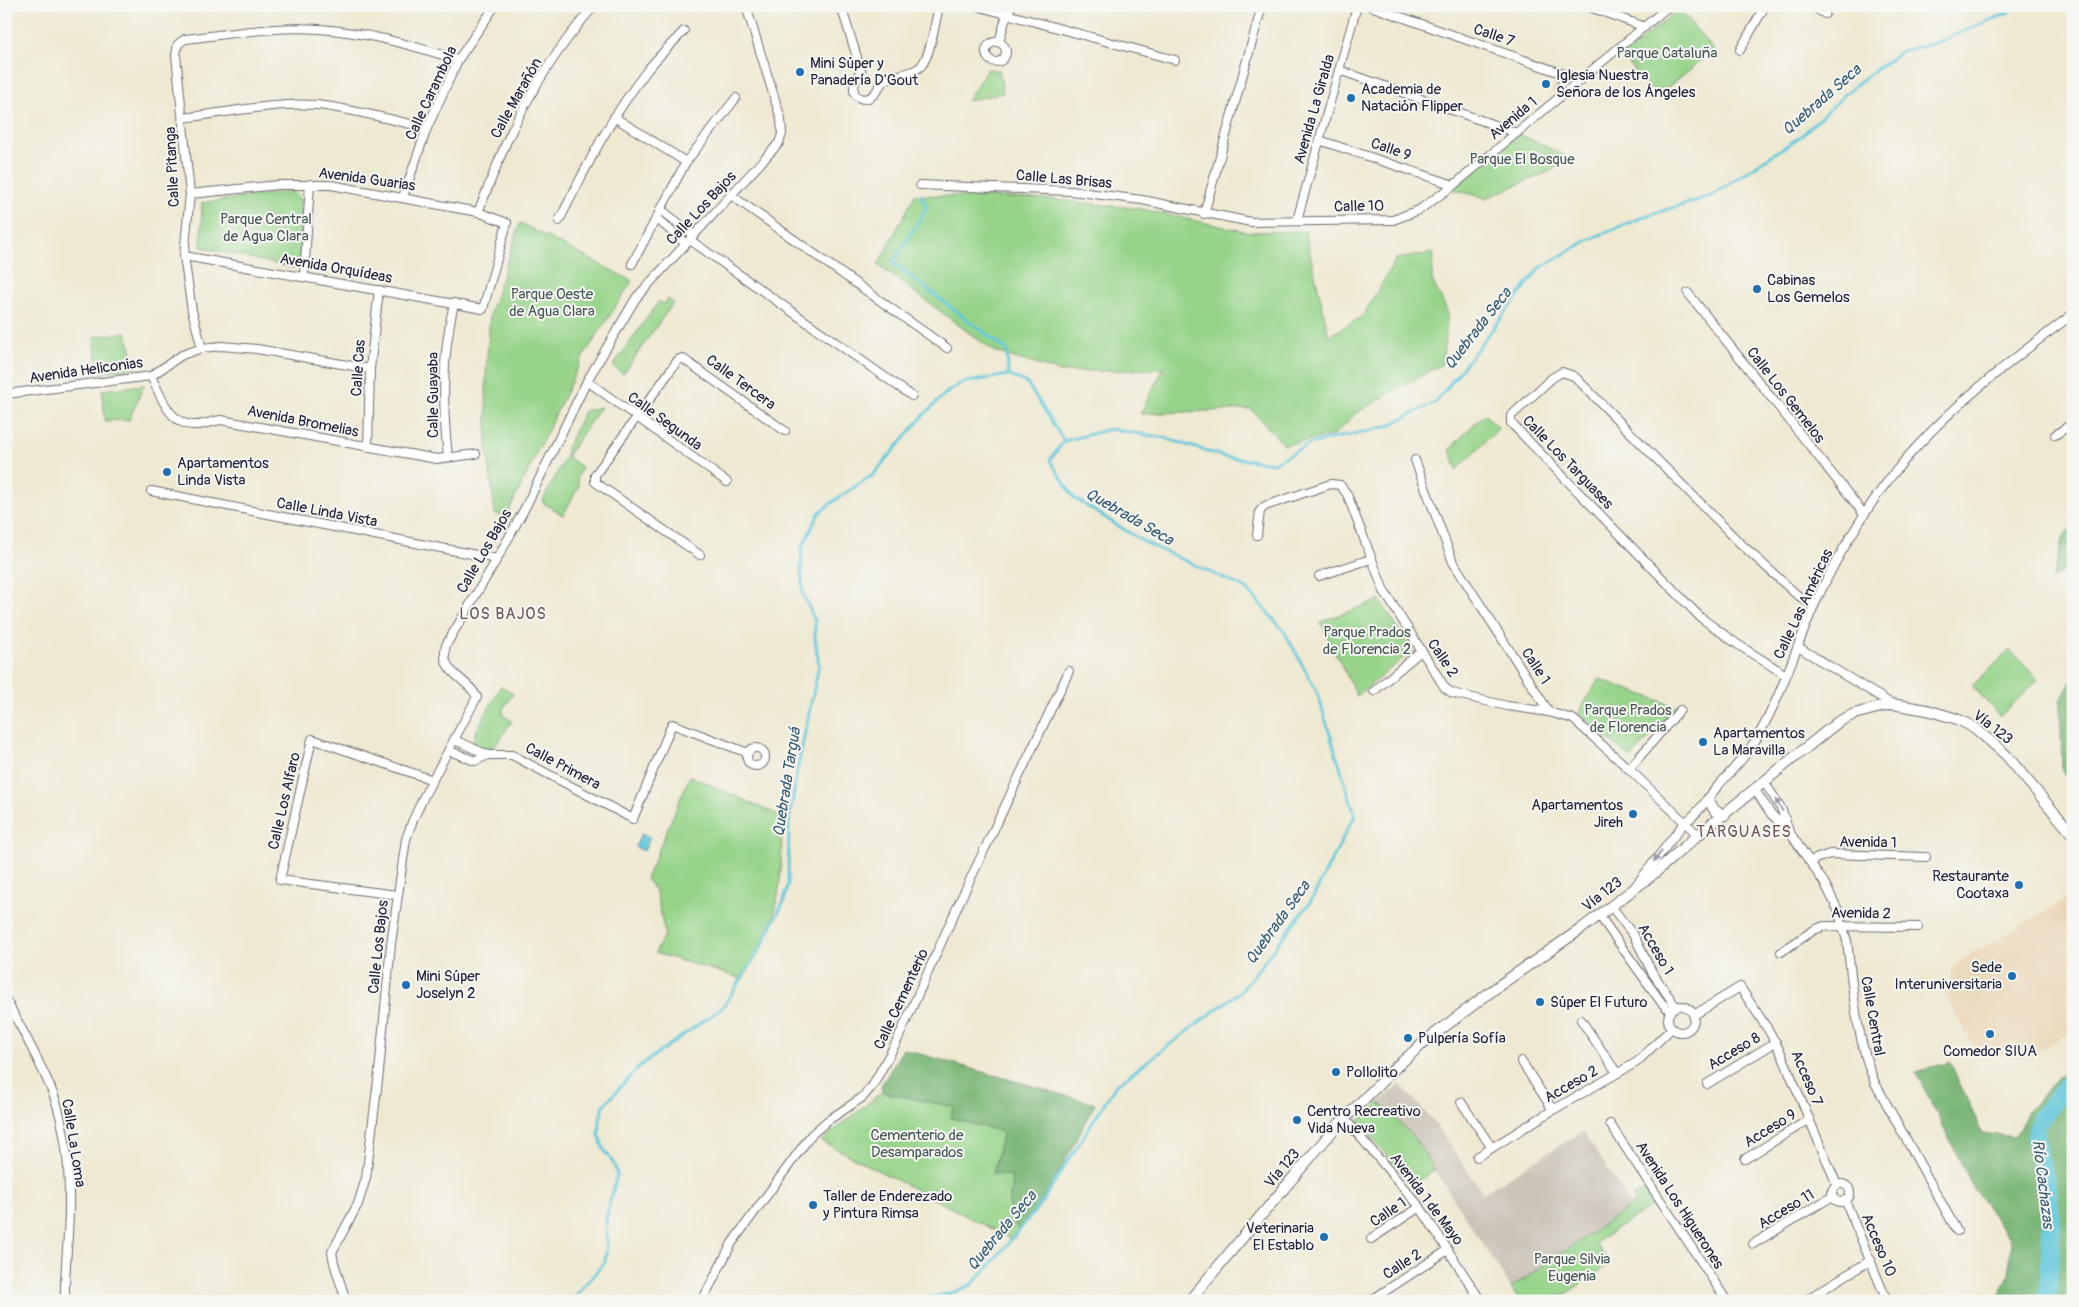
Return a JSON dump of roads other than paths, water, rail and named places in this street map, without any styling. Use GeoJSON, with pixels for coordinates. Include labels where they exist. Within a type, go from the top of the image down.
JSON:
{"type":"FeatureCollection","features":[{"type":"Feature","properties":{"kind":"main road","name":"Vía 123"},"geometry":{"type":"LineString","coordinates":[[1189,1301],[1344,1118],[1396,1067],[1497,987],[1599,916],[1651,876],[1698,835],[1765,783],[1838,722],[1854,714],[1892,704],[1927,710],[1957,719],[1975,728],[2006,755],[2073,835]]}},
{"type":"Feature","properties":{"kind":"main road"},"geometry":{"type":"LineString","coordinates":[[1708,799],[1715,810],[1725,815]]}},
{"type":"Feature","properties":{"kind":"street","name":"Calle Carambola"},"geometry":{"type":"LineString","coordinates":[[403,197],[427,128],[458,60],[495,6]]}},
{"type":"Feature","properties":{"kind":"street","name":"Calle Marañón"},"geometry":{"type":"LineString","coordinates":[[478,212],[507,141],[526,104],[575,28],[594,6]]}},
{"type":"Feature","properties":{"kind":"street","name":"Calle Los Bajos"},"geometry":{"type":"LineString","coordinates":[[346,1301],[332,1252],[358,1204],[366,1178],[380,1072],[397,895],[408,833],[433,780],[477,698],[475,692],[449,667],[445,659],[446,645],[525,508],[588,381],[636,298],[731,195],[768,158],[779,143],[782,134],[779,112],[746,6]]}},
{"type":"Feature","properties":{"kind":"street"},"geometry":{"type":"LineString","coordinates":[[841,6],[861,70],[854,87],[856,96],[868,99],[884,80],[911,72],[920,66],[926,57],[939,6]]}},
{"type":"Feature","properties":{"kind":"street"},"geometry":{"type":"LineString","coordinates":[[977,6],[1006,10],[1175,60]]}},
{"type":"Feature","properties":{"kind":"street"},"geometry":{"type":"LineString","coordinates":[[999,42],[1006,10],[1012,6]]}},
{"type":"Feature","properties":{"kind":"street"},"geometry":{"type":"LineString","coordinates":[[1204,214],[1262,6]]}},
{"type":"Feature","properties":{"kind":"street","name":"Avenida La Giralda"},"geometry":{"type":"LineString","coordinates":[[1297,220],[1357,6]]}},
{"type":"Feature","properties":{"kind":"street","name":"Calle 7"},"geometry":{"type":"LineString","coordinates":[[1370,6],[1581,80]]}},
{"type":"Feature","properties":{"kind":"street"},"geometry":{"type":"LineString","coordinates":[[1587,6],[1645,27]]}},
{"type":"Feature","properties":{"kind":"street","name":"Avenida 1"},"geometry":{"type":"LineString","coordinates":[[1419,210],[1454,185],[1668,6]]}},
{"type":"Feature","properties":{"kind":"street"},"geometry":{"type":"LineString","coordinates":[[1740,50],[1765,6]]}},
{"type":"Feature","properties":{"kind":"street"},"geometry":{"type":"LineString","coordinates":[[1812,6],[1825,14]]}},
{"type":"Feature","properties":{"kind":"street","name":"Calle Pitanga"},"geometry":{"type":"LineString","coordinates":[[202,348],[192,311],[184,256],[190,194],[176,54],[178,44],[185,39],[317,29],[346,31],[417,46],[458,60]]}},
{"type":"Feature","properties":{"kind":"street"},"geometry":{"type":"LineString","coordinates":[[559,221],[593,152],[614,117],[651,66],[684,31]]}},
{"type":"Feature","properties":{"kind":"street"},"geometry":{"type":"LineString","coordinates":[[1339,70],[1517,133]]}},
{"type":"Feature","properties":{"kind":"street"},"geometry":{"type":"LineString","coordinates":[[632,264],[686,162],[736,98]]}},
{"type":"Feature","properties":{"kind":"street"},"geometry":{"type":"LineString","coordinates":[[183,118],[284,106],[316,105],[348,110],[427,128]]}},
{"type":"Feature","properties":{"kind":"street"},"geometry":{"type":"LineString","coordinates":[[614,117],[686,162]]}},
{"type":"Feature","properties":{"kind":"street","name":"Calle 9"},"geometry":{"type":"LineString","coordinates":[[1319,140],[1454,185]]}},
{"type":"Feature","properties":{"kind":"street","name":"Avenida Guarias"},"geometry":{"type":"LineString","coordinates":[[190,194],[310,184],[331,185],[478,212],[507,223],[484,309]]}},
{"type":"Feature","properties":{"kind":"street"},"geometry":{"type":"LineString","coordinates":[[304,276],[310,184]]}},
{"type":"Feature","properties":{"kind":"street","name":"Calle Las Brisas"},"geometry":{"type":"LineString","coordinates":[[920,185],[1071,191],[1142,200],[1251,222],[1297,220]]}},
{"type":"Feature","properties":{"kind":"street"},"geometry":{"type":"LineString","coordinates":[[731,195],[947,348]]}},
{"type":"Feature","properties":{"kind":"street"},"geometry":{"type":"LineString","coordinates":[[660,209],[690,240]]}},
{"type":"Feature","properties":{"kind":"street","name":"Calle 10"},"geometry":{"type":"LineString","coordinates":[[1297,220],[1393,220],[1419,210]]}},
{"type":"Feature","properties":{"kind":"street"},"geometry":{"type":"LineString","coordinates":[[656,218],[912,396]]}},
{"type":"Feature","properties":{"kind":"street","name":"Avenida Orquídeas"},"geometry":{"type":"LineString","coordinates":[[184,256],[454,302],[484,309]]}},
{"type":"Feature","properties":{"kind":"street","name":"Calle Cas"},"geometry":{"type":"LineString","coordinates":[[368,447],[370,369],[379,290]]}},
{"type":"Feature","properties":{"kind":"street","name":"Calle Los Gemelos"},"geometry":{"type":"LineString","coordinates":[[1688,293],[1864,514]]}},
{"type":"Feature","properties":{"kind":"street","name":"Calle Guayaba"},"geometry":{"type":"LineString","coordinates":[[448,457],[444,424],[443,370],[454,302]]}},
{"type":"Feature","properties":{"kind":"street","name":"Calle Las Américas"},"geometry":{"type":"LineString","coordinates":[[1632,890],[1685,822],[1693,818],[1742,761],[1758,738],[1775,703],[1814,606],[1834,565],[1864,514],[1884,486],[1941,421],[1997,372],[2073,314]]}},
{"type":"Feature","properties":{"kind":"street","name":"Avenida Heliconias"},"geometry":{"type":"LineString","coordinates":[[6,394],[150,376],[182,356],[202,348],[222,346],[257,349],[370,369]]}},
{"type":"Feature","properties":{"kind":"street","name":"Calle Tercera"},"geometry":{"type":"LineString","coordinates":[[635,417],[678,360],[682,358],[784,431]]}},
{"type":"Feature","properties":{"kind":"street","name":"Calle Los Targuases"},"geometry":{"type":"LineString","coordinates":[[1786,675],[1700,617],[1511,423],[1511,416],[1552,378],[1562,372],[1574,376],[1740,543],[1796,594],[1814,606]]}},
{"type":"Feature","properties":{"kind":"street","name":"Avenida Bromelias"},"geometry":{"type":"LineString","coordinates":[[150,376],[166,407],[175,418],[182,423],[192,426],[221,420],[436,459],[476,454]]}},
{"type":"Feature","properties":{"kind":"street","name":"Calle Segunda"},"geometry":{"type":"LineString","coordinates":[[588,381],[727,482]]}},
{"type":"Feature","properties":{"kind":"street"},"geometry":{"type":"LineString","coordinates":[[635,417],[594,478],[595,482],[700,555]]}},
{"type":"Feature","properties":{"kind":"street"},"geometry":{"type":"LineString","coordinates":[[2055,435],[2073,423]]}},
{"type":"Feature","properties":{"kind":"street","name":"Calle 1"},"geometry":{"type":"LineString","coordinates":[[1415,460],[1453,562],[1548,712]]}},
{"type":"Feature","properties":{"kind":"street","name":"Calle 2"},"geometry":{"type":"LineString","coordinates":[[1257,535],[1260,511],[1265,506],[1331,484],[1340,485],[1347,494],[1384,591],[1445,688],[1452,693],[1507,706],[1548,712]]}},
{"type":"Feature","properties":{"kind":"street","name":"Calle Linda Vista"},"geometry":{"type":"LineString","coordinates":[[151,491],[497,559]]}},
{"type":"Feature","properties":{"kind":"street"},"geometry":{"type":"LineString","coordinates":[[1319,576],[1371,559]]}},
{"type":"Feature","properties":{"kind":"street"},"geometry":{"type":"LineString","coordinates":[[1798,647],[1892,704]]}},
{"type":"Feature","properties":{"kind":"street"},"geometry":{"type":"LineString","coordinates":[[1374,691],[1421,651]]}},
{"type":"Feature","properties":{"kind":"street","name":"Calle Cementerio"},"geometry":{"type":"LineString","coordinates":[[702,1301],[732,1243],[810,1135],[863,1097],[873,1085],[897,1041],[960,900],[1069,671]]}},
{"type":"Feature","properties":{"kind":"street"},"geometry":{"type":"LineString","coordinates":[[1629,768],[1680,710]]}},
{"type":"Feature","properties":{"kind":"street"},"geometry":{"type":"LineString","coordinates":[[1548,712],[1573,718],[1629,768],[1698,835]]}},
{"type":"Feature","properties":{"kind":"street","name":"Calle Primera"},"geometry":{"type":"LineString","coordinates":[[450,751],[475,761],[488,756],[512,755],[632,819],[672,724],[748,753]]}},
{"type":"Feature","properties":{"kind":"street","name":"Calle Los Alfaro"},"geometry":{"type":"LineString","coordinates":[[397,895],[280,880],[312,739],[433,780]]}},
{"type":"Feature","properties":{"kind":"street"},"geometry":{"type":"LineString","coordinates":[[455,740],[488,756]]}},
{"type":"Feature","properties":{"kind":"street","name":"Calle Central"},"geometry":{"type":"LineString","coordinates":[[1765,783],[1781,808],[1788,830]]}},
{"type":"Feature","properties":{"kind":"street","name":"Calle Central"},"geometry":{"type":"LineString","coordinates":[[1755,790],[1771,814],[1788,830],[1832,897],[1843,925],[1861,1044],[1867,1064],[1957,1231]]}},
{"type":"Feature","properties":{"kind":"street","name":"Avenida 1"},"geometry":{"type":"LineString","coordinates":[[1809,861],[1830,854],[1926,857]]}},
{"type":"Feature","properties":{"kind":"street","name":"Acceso 1"},"geometry":{"type":"LineString","coordinates":[[1611,906],[1641,949],[1673,1009]]}},
{"type":"Feature","properties":{"kind":"street","name":"Acceso 1"},"geometry":{"type":"LineString","coordinates":[[1599,916],[1661,1002],[1673,1009]]}},
{"type":"Feature","properties":{"kind":"street"},"geometry":{"type":"LineString","coordinates":[[1613,936],[1626,925]]}},
{"type":"Feature","properties":{"kind":"street","name":"Avenida 2"},"geometry":{"type":"LineString","coordinates":[[1781,952],[1814,930],[1824,926],[1918,927]]}},
{"type":"Feature","properties":{"kind":"street"},"geometry":{"type":"LineString","coordinates":[[1644,979],[1652,972]]}},
{"type":"Feature","properties":{"kind":"street","name":"Acceso 7"},"geometry":{"type":"LineString","coordinates":[[1694,1015],[1740,987],[1776,1042],[1837,1185]]}},
{"type":"Feature","properties":{"kind":"street","name":"Calle La Loma"},"geometry":{"type":"LineString","coordinates":[[6,1000],[44,1074],[54,1097],[60,1120],[69,1197],[65,1301]]}},
{"type":"Feature","properties":{"kind":"street"},"geometry":{"type":"LineString","coordinates":[[1685,1006],[1694,1015],[1693,1024],[1687,1030],[1679,1031],[1672,1028],[1668,1018],[1673,1009],[1685,1006]]}},
{"type":"Feature","properties":{"kind":"street"},"geometry":{"type":"LineString","coordinates":[[1581,1020],[1617,1073]]}},
{"type":"Feature","properties":{"kind":"street","name":"Acceso 2"},"geometry":{"type":"LineString","coordinates":[[1477,1157],[1553,1110],[1637,1062],[1672,1028]]}},
{"type":"Feature","properties":{"kind":"street","name":"Acceso 8"},"geometry":{"type":"LineString","coordinates":[[1707,1084],[1776,1042]]}},
{"type":"Feature","properties":{"kind":"street"},"geometry":{"type":"LineString","coordinates":[[1522,1061],[1553,1110]]}},
{"type":"Feature","properties":{"kind":"street"},"geometry":{"type":"LineString","coordinates":[[1462,1102],[1492,1148]]}},
{"type":"Feature","properties":{"kind":"street","name":"Avenida 1 de Mayo"},"geometry":{"type":"LineString","coordinates":[[1344,1118],[1420,1207],[1477,1299]]}},
{"type":"Feature","properties":{"kind":"street","name":"Acceso 9"},"geometry":{"type":"LineString","coordinates":[[1745,1159],[1810,1119]]}},
{"type":"Feature","properties":{"kind":"street","name":"Avenida Los Higuerones"},"geometry":{"type":"LineString","coordinates":[[1610,1124],[1727,1301]]}},
{"type":"Feature","properties":{"kind":"street"},"geometry":{"type":"LineString","coordinates":[[1842,1184],[1848,1189],[1849,1196],[1845,1200],[1840,1201],[1833,1196],[1832,1191],[1837,1185],[1842,1184]]}},
{"type":"Feature","properties":{"kind":"street","name":"Acceso 11"},"geometry":{"type":"LineString","coordinates":[[1753,1244],[1833,1196]]}},
{"type":"Feature","properties":{"kind":"street","name":"Acceso 10"},"geometry":{"type":"LineString","coordinates":[[1845,1200],[1871,1260],[1886,1301]]}},
{"type":"Feature","properties":{"kind":"street","name":"Calle 1"},"geometry":{"type":"LineString","coordinates":[[1372,1240],[1420,1207]]}},
{"type":"Feature","properties":{"kind":"street","name":"Calle 2"},"geometry":{"type":"LineString","coordinates":[[1370,1301],[1448,1250]]}},
{"type":"Feature","properties":{"kind":"street"},"geometry":{"type":"LineString","coordinates":[[1804,1301],[1871,1260]]}},
{"type":"Feature","properties":{"kind":"water"},"geometry":{"type":"Polygon","coordinates":[[[641,834],[650,838],[644,851],[635,847],[641,834]]]}},
{"type":"Feature","properties":{"kind":"waterway","name":"Quebrada Seca"},"geometry":{"type":"LineString","coordinates":[[926,1301],[932,1297],[952,1293],[971,1285],[987,1269],[1040,1205],[1116,1085],[1242,990],[1311,901],[1355,815],[1317,692],[1284,631],[1247,589],[1144,542],[1074,498],[1050,460],[1064,441],[1110,429],[1165,438],[1225,457],[1273,463],[1312,443],[1386,427],[1436,402],[1540,268],[1588,240],[1648,215],[1709,197],[1801,136],[1854,86],[1901,51],[1935,43],[2008,13],[2012,6]]}},
{"type":"Feature","properties":{"kind":"waterway"},"geometry":{"type":"LineString","coordinates":[[921,195],[927,207],[893,263],[1007,350],[1008,375]]}},
{"type":"Feature","properties":{"kind":"waterway","name":"Quebrada Targuá"},"geometry":{"type":"LineString","coordinates":[[571,1301],[605,1262],[607,1246],[606,1218],[617,1175],[614,1164],[603,1148],[599,1135],[600,1119],[604,1105],[641,1065],[723,1007],[755,958],[784,901],[788,883],[789,823],[797,771],[819,665],[815,639],[815,621],[803,594],[802,548],[819,513],[873,475],[923,416],[945,394],[961,383],[1008,375],[1027,383],[1064,441]]}},
{"type":"Feature","properties":{"kind":"waterway","name":"Río Cachazas"},"geometry":{"type":"LineString","coordinates":[[2048,1301],[2051,1231],[2050,1203],[2037,1148],[2036,1132],[2044,1113],[2073,1079]]}},
{"type":"Feature","properties":{"kind":"place","name":"Mini Súper y Panadería D'Gout"},"geometry":{"type":"Point","coordinates":[800,72]}},
{"type":"Feature","properties":{"kind":"place","name":"Iglesia Nuestra Señora de los Ángeles"},"geometry":{"type":"Point","coordinates":[1546,84]}},
{"type":"Feature","properties":{"kind":"place","name":"Academia de Natación Flipper"},"geometry":{"type":"Point","coordinates":[1351,98]}},
{"type":"Feature","properties":{"kind":"place","name":"Cabinas Los Gemelos"},"geometry":{"type":"Point","coordinates":[1757,289]}},
{"type":"Feature","properties":{"kind":"place","name":"Apartamentos Linda Vista"},"geometry":{"type":"Point","coordinates":[167,472]}},
{"type":"Feature","properties":{"kind":"place","name":"Apartamentos La Maravilla"},"geometry":{"type":"Point","coordinates":[1703,742]}},
{"type":"Feature","properties":{"kind":"place","name":"Apartamentos Jireh"},"geometry":{"type":"Point","coordinates":[1633,814]}},
{"type":"Feature","properties":{"kind":"place","name":"Restaurante Cootaxa"},"geometry":{"type":"Point","coordinates":[2019,885]}},
{"type":"Feature","properties":{"kind":"place","name":"Sede Interuniversitaria"},"geometry":{"type":"Point","coordinates":[2012,976]}},
{"type":"Feature","properties":{"kind":"place","name":"Mini Súper Joselyn 2"},"geometry":{"type":"Point","coordinates":[406,985]}},
{"type":"Feature","properties":{"kind":"place","name":"Súper El Futuro"},"geometry":{"type":"Point","coordinates":[1540,1002]}},
{"type":"Feature","properties":{"kind":"place","name":"Comedor SIUA"},"geometry":{"type":"Point","coordinates":[1990,1034]}},
{"type":"Feature","properties":{"kind":"place","name":"Pulpería Sofía"},"geometry":{"type":"Point","coordinates":[1408,1038]}},
{"type":"Feature","properties":{"kind":"place","name":"Pollolito"},"geometry":{"type":"Point","coordinates":[1336,1072]}},
{"type":"Feature","properties":{"kind":"place","name":"Centro Recreativo Vida Nueva"},"geometry":{"type":"Point","coordinates":[1297,1120]}},
{"type":"Feature","properties":{"kind":"place","name":"Taller de Enderezado y Pintura Rimsa"},"geometry":{"type":"Point","coordinates":[813,1205]}},
{"type":"Feature","properties":{"kind":"place","name":"Veterinaria El Establo"},"geometry":{"type":"Point","coordinates":[1324,1237]}},
{"type":"Feature","properties":{"kind":"district","name":"LOS BAJOS"},"geometry":{"type":"Point","coordinates":[503,613]}},
{"type":"Feature","properties":{"kind":"district","name":"TARGUASES"},"geometry":{"type":"Point","coordinates":[1744,831]}},
{"type":"Feature","properties":{"kind":"park label","name":"Parque Cataluña"},"geometry":{"type":"Point","coordinates":[1667,53]}},
{"type":"Feature","properties":{"kind":"park label","name":"Parque El Bosque"},"geometry":{"type":"Point","coordinates":[1522,159]}},
{"type":"Feature","properties":{"kind":"park label","name":"Parque Central de Agua Clara"},"geometry":{"type":"Point","coordinates":[266,228]}},
{"type":"Feature","properties":{"kind":"park label","name":"Parque Oeste de Agua Clara"},"geometry":{"type":"Point","coordinates":[552,302]}},
{"type":"Feature","properties":{"kind":"park label","name":"Parque Prados de Florencia 2"},"geometry":{"type":"Point","coordinates":[1367,640]}},
{"type":"Feature","properties":{"kind":"park label","name":"Parque Prados de Florencia"},"geometry":{"type":"Point","coordinates":[1628,718]}},
{"type":"Feature","properties":{"kind":"park label","name":"Cementerio de Desamparados"},"geometry":{"type":"Point","coordinates":[917,1144]}},
{"type":"Feature","properties":{"kind":"park label","name":"Parque Silvia Eugenia"},"geometry":{"type":"Point","coordinates":[1572,1268]}}]}
